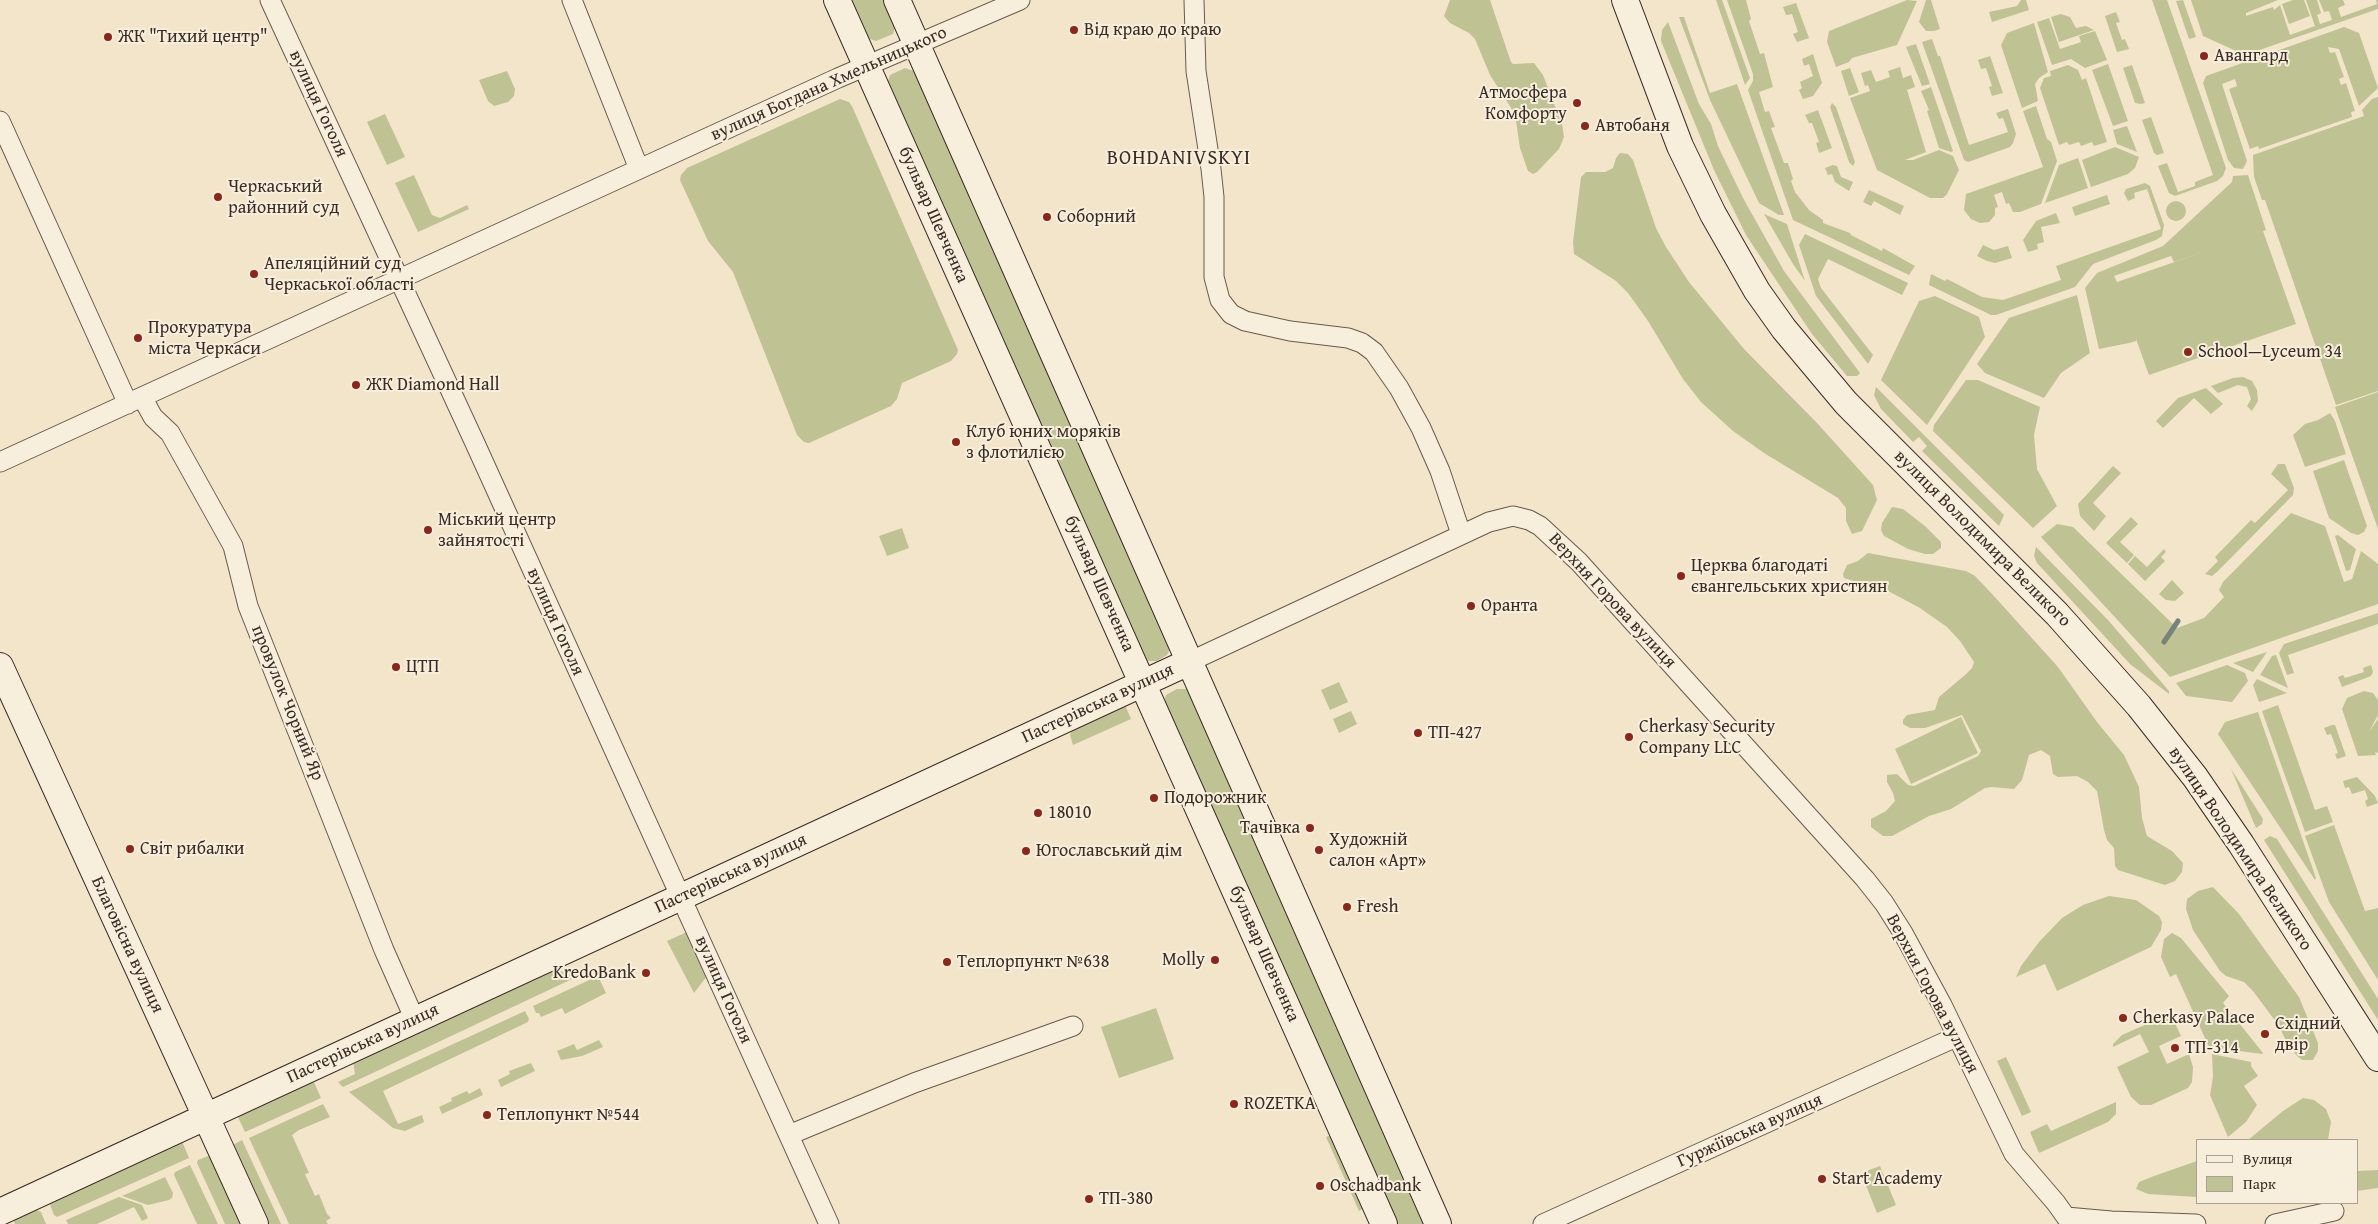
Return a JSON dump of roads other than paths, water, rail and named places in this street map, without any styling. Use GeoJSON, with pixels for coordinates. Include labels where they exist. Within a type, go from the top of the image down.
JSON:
{"type":"FeatureCollection","features":[{"type":"Feature","properties":{"kind":"main road","name":"бульвар Шевченка"},"geometry":{"type":"LineString","coordinates":[[837,0],[1384,1224]]}},
{"type":"Feature","properties":{"kind":"main road"},"geometry":{"type":"LineString","coordinates":[[897,0],[915,45],[1438,1224]]}},
{"type":"Feature","properties":{"kind":"main road","name":"вулиця Володимира Великого"},"geometry":{"type":"LineString","coordinates":[[1625,0],[1680,146],[1712,214],[1762,299],[1784,329],[1846,403],[2057,614],[2139,706],[2195,777],[2242,844],[2378,1058]]}},
{"type":"Feature","properties":{"kind":"main road","name":"Пастерівська вулиця"},"geometry":{"type":"LineString","coordinates":[[0,1212],[1189,662]]}},
{"type":"Feature","properties":{"kind":"main road","name":"Благовісна вулиця"},"geometry":{"type":"LineString","coordinates":[[0,666],[255,1224]]}},
{"type":"Feature","properties":{"kind":"street","name":"вулиця Гоголя"},"geometry":{"type":"LineString","coordinates":[[270,0],[829,1224]]}},
{"type":"Feature","properties":{"kind":"street"},"geometry":{"type":"LineString","coordinates":[[572,0],[639,169]]}},
{"type":"Feature","properties":{"kind":"street","name":"вулиця Богдана Хмельницького"},"geometry":{"type":"LineString","coordinates":[[0,462],[866,66],[1020,0]]}},
{"type":"Feature","properties":{"kind":"street"},"geometry":{"type":"LineString","coordinates":[[1194,0],[1196,72],[1214,197],[1214,277],[1220,300],[1231,314],[1245,321],[1282,329],[1348,338],[1362,343],[1374,352],[1400,388],[1419,422],[1440,471],[1461,534]]}},
{"type":"Feature","properties":{"kind":"street"},"geometry":{"type":"LineString","coordinates":[[0,121],[135,400]]}},
{"type":"Feature","properties":{"kind":"street","name":"провулок Чорний Яр"},"geometry":{"type":"LineString","coordinates":[[135,400],[170,433],[232,546],[248,606],[384,950],[415,1020]]}},
{"type":"Feature","properties":{"kind":"street","name":"Верхня Горова вулиця"},"geometry":{"type":"LineString","coordinates":[[1461,534],[1489,522],[1513,516],[1529,520],[1540,526],[1562,544],[1865,879],[1903,933],[1942,1005],[2014,1154],[2056,1202],[2063,1221],[2196,1224]]}},
{"type":"Feature","properties":{"kind":"street","name":"Пастерівська вулиця"},"geometry":{"type":"LineString","coordinates":[[1189,662],[1461,534]]}},
{"type":"Feature","properties":{"kind":"street"},"geometry":{"type":"LineString","coordinates":[[789,1136],[914,1083],[1073,1026]]}},
{"type":"Feature","properties":{"kind":"street","name":"Гуржіївська вулиця"},"geometry":{"type":"LineString","coordinates":[[1543,1224],[1956,1037]]}},
{"type":"Feature","properties":{"kind":"street"},"geometry":{"type":"LineString","coordinates":[[2275,1224],[2334,1211]]}},
{"type":"Feature","properties":{"kind":"waterway"},"geometry":{"type":"LineString","coordinates":[[2164,642],[2178,621]]}},
{"type":"Feature","properties":{"kind":"place","name":"Від краю до краю"},"geometry":{"type":"Point","coordinates":[1074,30]}},
{"type":"Feature","properties":{"kind":"place","name":"ЖК \"Тихий центр\""},"geometry":{"type":"Point","coordinates":[108,37]}},
{"type":"Feature","properties":{"kind":"place","name":"Авангард"},"geometry":{"type":"Point","coordinates":[2204,56]}},
{"type":"Feature","properties":{"kind":"place","name":"Атмосфера Комфорту"},"geometry":{"type":"Point","coordinates":[1577,103]}},
{"type":"Feature","properties":{"kind":"place","name":"Автобаня"},"geometry":{"type":"Point","coordinates":[1585,126]}},
{"type":"Feature","properties":{"kind":"place","name":"Черкаський районний суд"},"geometry":{"type":"Point","coordinates":[218,197]}},
{"type":"Feature","properties":{"kind":"place","name":"Соборний"},"geometry":{"type":"Point","coordinates":[1047,217]}},
{"type":"Feature","properties":{"kind":"place","name":"Апеляційний суд Черкаської області"},"geometry":{"type":"Point","coordinates":[254,274]}},
{"type":"Feature","properties":{"kind":"place","name":"Прокуратура міста Черкаси"},"geometry":{"type":"Point","coordinates":[138,338]}},
{"type":"Feature","properties":{"kind":"place","name":"School—Lyceum 34"},"geometry":{"type":"Point","coordinates":[2188,352]}},
{"type":"Feature","properties":{"kind":"place","name":"ЖК Diamond Hall"},"geometry":{"type":"Point","coordinates":[356,385]}},
{"type":"Feature","properties":{"kind":"place","name":"Клуб юних моряків з флотилією"},"geometry":{"type":"Point","coordinates":[956,442]}},
{"type":"Feature","properties":{"kind":"place","name":"Міський центр зайнятості"},"geometry":{"type":"Point","coordinates":[428,530]}},
{"type":"Feature","properties":{"kind":"place","name":"Церква благодаті євангельських християн"},"geometry":{"type":"Point","coordinates":[1681,576]}},
{"type":"Feature","properties":{"kind":"place","name":"Оранта"},"geometry":{"type":"Point","coordinates":[1471,606]}},
{"type":"Feature","properties":{"kind":"place","name":"ЦТП"},"geometry":{"type":"Point","coordinates":[396,667]}},
{"type":"Feature","properties":{"kind":"place","name":"ТП-427"},"geometry":{"type":"Point","coordinates":[1418,733]}},
{"type":"Feature","properties":{"kind":"place","name":"Cherkasy Security Company LLC"},"geometry":{"type":"Point","coordinates":[1629,737]}},
{"type":"Feature","properties":{"kind":"place","name":"Подорожник"},"geometry":{"type":"Point","coordinates":[1154,798]}},
{"type":"Feature","properties":{"kind":"place","name":"18010"},"geometry":{"type":"Point","coordinates":[1038,813]}},
{"type":"Feature","properties":{"kind":"place","name":"Тачівка"},"geometry":{"type":"Point","coordinates":[1310,828]}},
{"type":"Feature","properties":{"kind":"place","name":"Світ рибалки"},"geometry":{"type":"Point","coordinates":[130,849]}},
{"type":"Feature","properties":{"kind":"place","name":"Художній салон «Арт»"},"geometry":{"type":"Point","coordinates":[1319,850]}},
{"type":"Feature","properties":{"kind":"place","name":"Югославський дім"},"geometry":{"type":"Point","coordinates":[1026,851]}},
{"type":"Feature","properties":{"kind":"place","name":"Fresh"},"geometry":{"type":"Point","coordinates":[1347,907]}},
{"type":"Feature","properties":{"kind":"place","name":"Molly"},"geometry":{"type":"Point","coordinates":[1215,960]}},
{"type":"Feature","properties":{"kind":"place","name":"Теплорпункт №638"},"geometry":{"type":"Point","coordinates":[947,962]}},
{"type":"Feature","properties":{"kind":"place","name":"KredoBank"},"geometry":{"type":"Point","coordinates":[646,973]}},
{"type":"Feature","properties":{"kind":"place","name":"Cherkasy Palace"},"geometry":{"type":"Point","coordinates":[2123,1018]}},
{"type":"Feature","properties":{"kind":"place","name":"Східний двір"},"geometry":{"type":"Point","coordinates":[2265,1034]}},
{"type":"Feature","properties":{"kind":"place","name":"ТП-314"},"geometry":{"type":"Point","coordinates":[2175,1048]}},
{"type":"Feature","properties":{"kind":"place","name":"ROZETKA"},"geometry":{"type":"Point","coordinates":[1234,1104]}},
{"type":"Feature","properties":{"kind":"place","name":"Теплопункт №544"},"geometry":{"type":"Point","coordinates":[487,1115]}},
{"type":"Feature","properties":{"kind":"place","name":"Start Academy"},"geometry":{"type":"Point","coordinates":[1822,1179]}},
{"type":"Feature","properties":{"kind":"place","name":"Oschadbank"},"geometry":{"type":"Point","coordinates":[1320,1186]}},
{"type":"Feature","properties":{"kind":"place","name":"ТП-380"},"geometry":{"type":"Point","coordinates":[1089,1199]}},
{"type":"Feature","properties":{"kind":"district","name":"BOHDANIVSKYI"},"geometry":{"type":"Point","coordinates":[1179,159]}}]}
